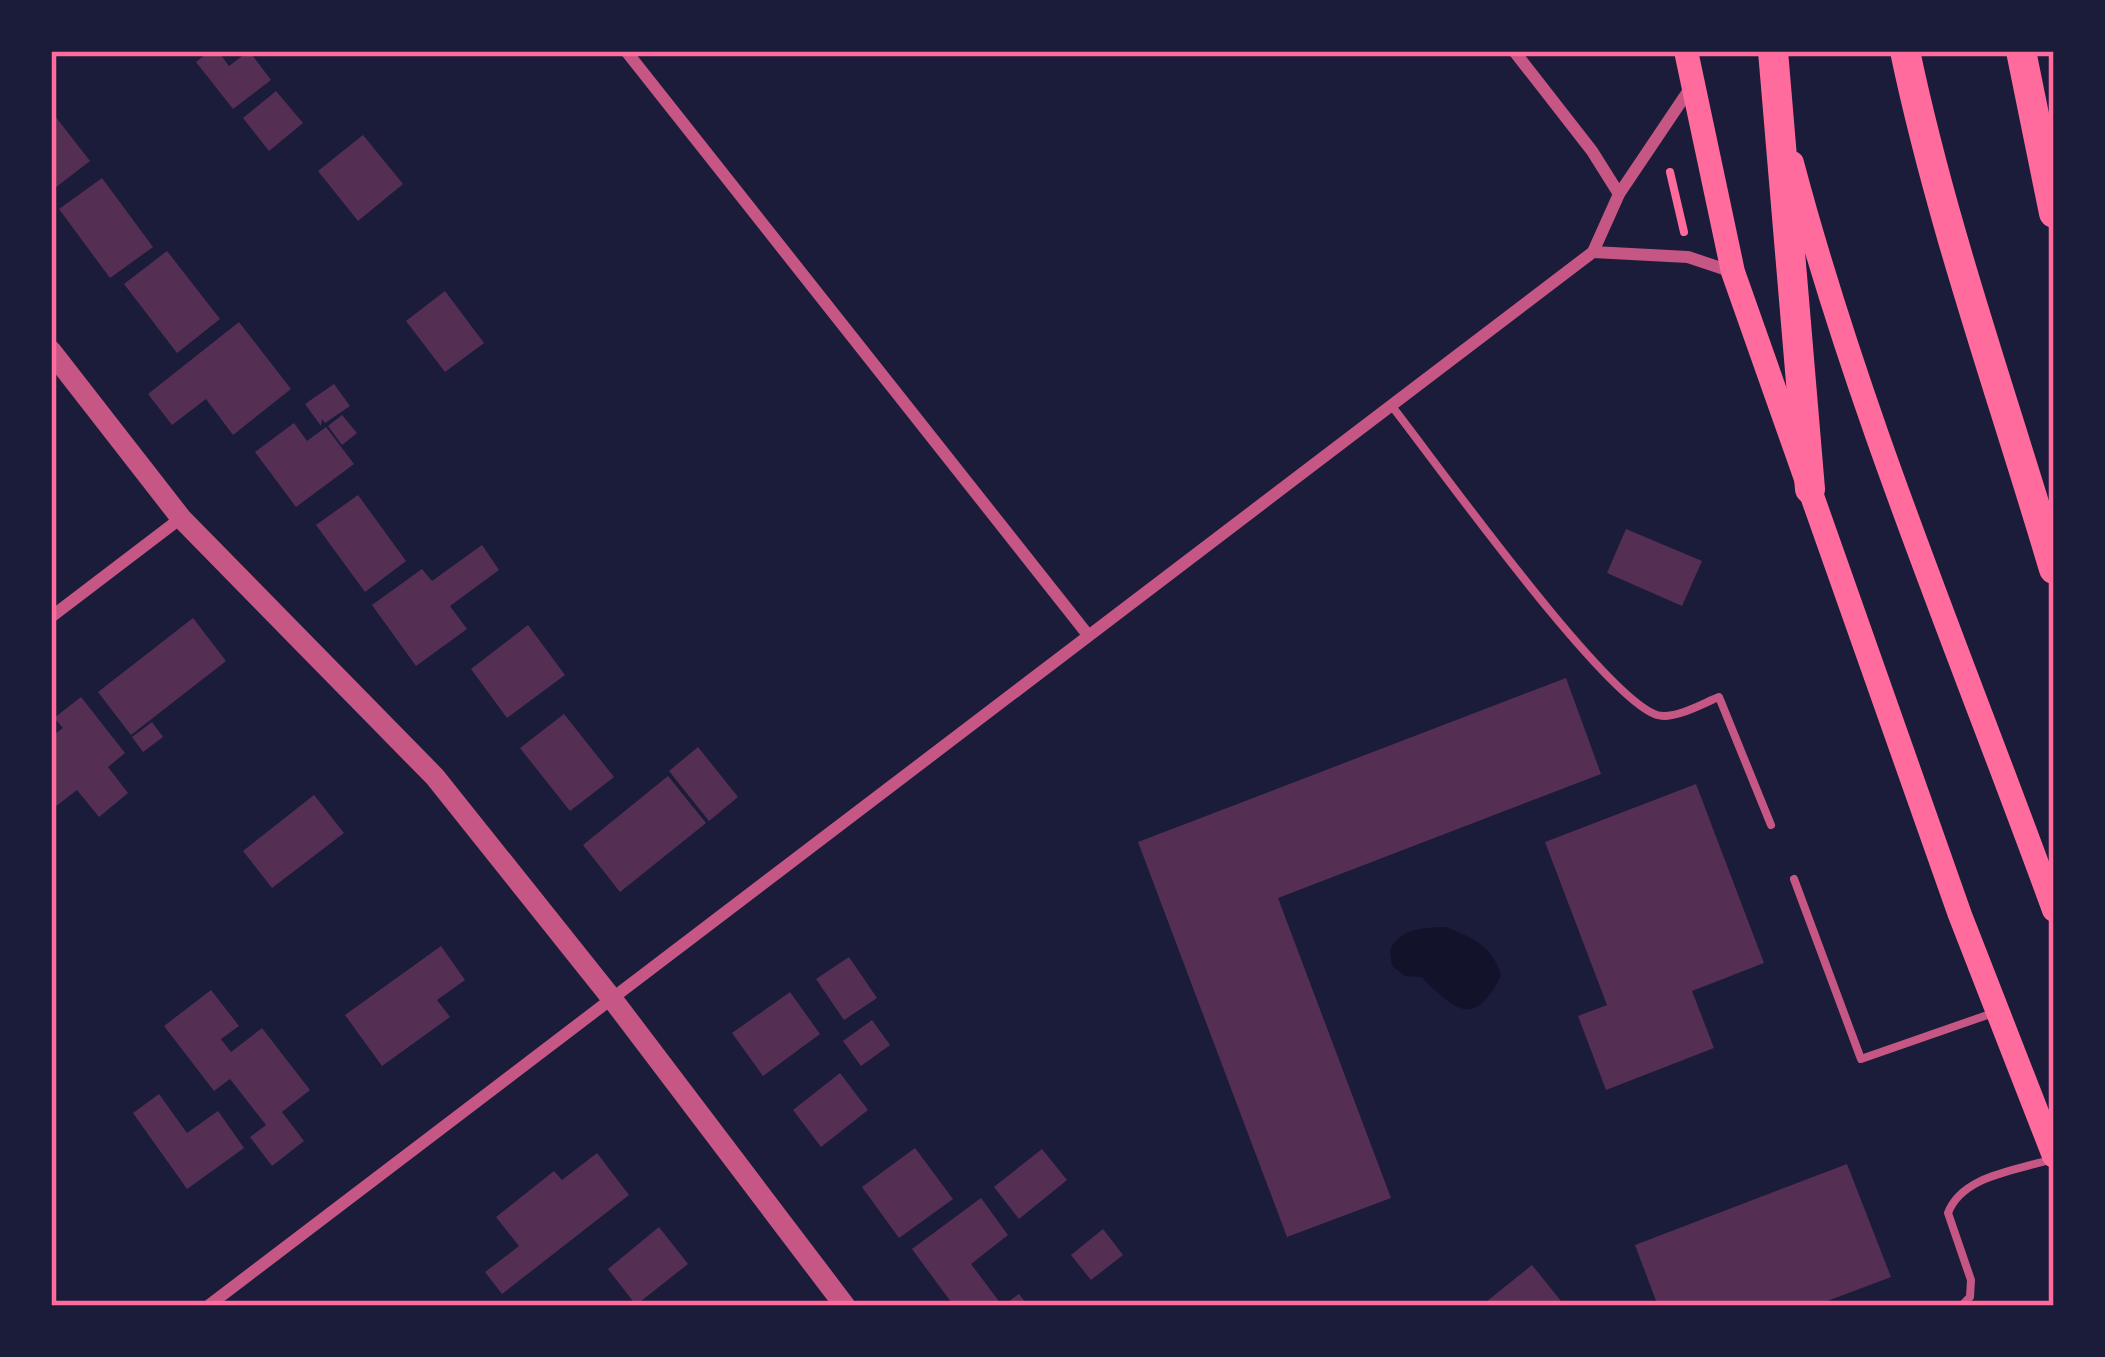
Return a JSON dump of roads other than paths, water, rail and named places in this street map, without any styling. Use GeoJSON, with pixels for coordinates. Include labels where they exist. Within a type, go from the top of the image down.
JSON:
{"type":"FeatureCollection","features":[{"type":"Feature","properties":{"kind":"highway"},"geometry":{"type":"LineString","coordinates":[[1773,51],[1810,489]]}},
{"type":"Feature","properties":{"kind":"highway"},"geometry":{"type":"LineString","coordinates":[[1905,51],[1976,323],[2054,569]]}},
{"type":"Feature","properties":{"kind":"highway"},"geometry":{"type":"LineString","coordinates":[[2021,51],[2054,213]]}},
{"type":"Feature","properties":{"kind":"main road"},"geometry":{"type":"LineString","coordinates":[[1686,51],[1733,272],[1997,1012],[2054,1157]]}},
{"type":"Feature","properties":{"kind":"main road"},"geometry":{"type":"LineString","coordinates":[[1762,51],[1826,288],[1910,531],[2054,910]]}},
{"type":"Feature","properties":{"kind":"street"},"geometry":{"type":"LineString","coordinates":[[626,51],[1088,635]]}},
{"type":"Feature","properties":{"kind":"street"},"geometry":{"type":"LineString","coordinates":[[1514,51],[1619,194]]}},
{"type":"Feature","properties":{"kind":"street"},"geometry":{"type":"LineString","coordinates":[[208,1306],[1593,252],[1619,194],[1693,84]]}},
{"type":"Feature","properties":{"kind":"street"},"geometry":{"type":"LineString","coordinates":[[1593,252],[1688,257],[1733,272]]}},
{"type":"Feature","properties":{"kind":"street"},"geometry":{"type":"LineString","coordinates":[[51,351],[181,518],[435,778],[614,1000],[845,1306]]}},
{"type":"Feature","properties":{"kind":"street"},"geometry":{"type":"LineString","coordinates":[[51,617],[181,518]]}},
{"type":"Feature","properties":{"kind":"lane"},"geometry":{"type":"LineString","coordinates":[[1391,404],[1600,671],[1655,715],[1670,716],[1719,697],[1771,825]]}},
{"type":"Feature","properties":{"kind":"lane"},"geometry":{"type":"LineString","coordinates":[[1794,879],[1861,1059],[1997,1012]]}},
{"type":"Feature","properties":{"kind":"lane"},"geometry":{"type":"LineString","coordinates":[[1961,1306],[1970,1298],[1971,1280],[1948,1213],[1954,1197],[1969,1186],[2054,1157]]}}]}
